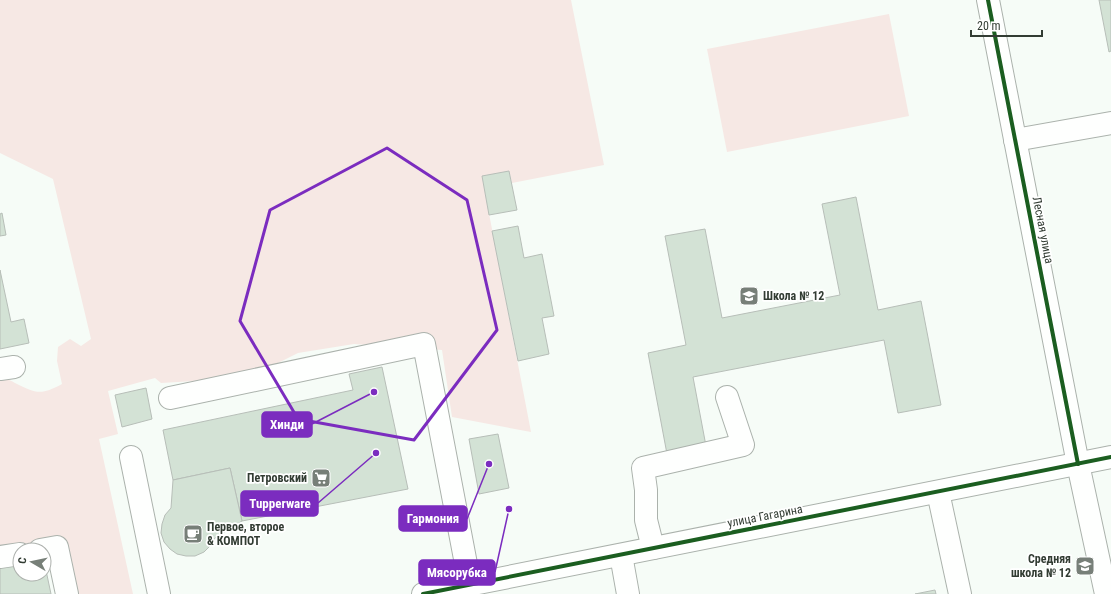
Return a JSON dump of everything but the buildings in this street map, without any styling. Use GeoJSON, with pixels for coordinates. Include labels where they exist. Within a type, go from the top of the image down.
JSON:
{"type":"FeatureCollection","features":[{"type":"Feature","properties":{"kind":"street","name":"Лесная улица"},"geometry":{"type":"LineString","coordinates":[[988,0],[1078,464],[1106,594]]}},
{"type":"Feature","properties":{"kind":"street"},"geometry":{"type":"LineString","coordinates":[[1015,140],[1111,123]]}},
{"type":"Feature","properties":{"kind":"street"},"geometry":{"type":"LineString","coordinates":[[170,398],[424,344],[470,585]]}},
{"type":"Feature","properties":{"kind":"street"},"geometry":{"type":"LineString","coordinates":[[653,548],[646,520],[644,468],[743,445],[727,397]]}},
{"type":"Feature","properties":{"kind":"street"},"geometry":{"type":"LineString","coordinates":[[131,457],[159,594]]}},
{"type":"Feature","properties":{"kind":"street","name":"улица Гагарина"},"geometry":{"type":"LineString","coordinates":[[424,594],[470,585],[497,587],[653,548],[1111,457]]}},
{"type":"Feature","properties":{"kind":"street"},"geometry":{"type":"LineString","coordinates":[[938,492],[960,594]]}},
{"type":"Feature","properties":{"kind":"street"},"geometry":{"type":"LineString","coordinates":[[52,548],[57,547],[67,594]]}},
{"type":"Feature","properties":{"kind":"street"},"geometry":{"type":"LineString","coordinates":[[0,557],[12,555]]}},
{"type":"Feature","properties":{"kind":"street"},"geometry":{"type":"LineString","coordinates":[[621,555],[628,594]]}},
{"type":"Feature","properties":{"kind":"highlighted area"},"geometry":{"type":"Polygon","coordinates":[[[387,148],[467,200],[497,330],[414,440],[298,419],[240,321],[270,210],[387,148]]]}},
{"type":"Feature","properties":{"kind":"shaded area"},"geometry":{"type":"Polygon","coordinates":[[[0,0],[571,0],[604,165],[512,183],[509,171],[482,177],[531,432],[452,417],[442,350],[354,344],[298,353],[274,365],[195,381],[161,383],[155,378],[108,391],[118,434],[99,439],[133,594],[73,594],[62,537],[41,542],[12,542],[12,549],[0,552],[0,379],[8,380],[38,392],[55,388],[62,384],[57,361],[58,347],[70,339],[81,346],[91,339],[53,179],[0,153],[0,0]]]}},
{"type":"Feature","properties":{"kind":"shaded area"},"geometry":{"type":"Polygon","coordinates":[[[889,14],[909,116],[727,152],[707,49],[889,14]]]}},
{"type":"Feature","properties":{"kind":"cycle path"},"geometry":{"type":"LineString","coordinates":[[988,0],[1078,464]]}},
{"type":"Feature","properties":{"kind":"cycle path"},"geometry":{"type":"LineString","coordinates":[[423,594],[1111,457]]}},
{"type":"Feature","properties":{"kind":"place","name":"Школа № 12"},"geometry":{"type":"Point","coordinates":[749,296]}},
{"type":"Feature","properties":{"kind":"place","name":"Хинди"},"geometry":{"type":"Point","coordinates":[374,392]}},
{"type":"Feature","properties":{"kind":"place","name":"Tupperware"},"geometry":{"type":"Point","coordinates":[376,453]}},
{"type":"Feature","properties":{"kind":"place","name":"Гармония"},"geometry":{"type":"Point","coordinates":[489,464]}},
{"type":"Feature","properties":{"kind":"place","name":"Петровский"},"geometry":{"type":"Point","coordinates":[321,478]}},
{"type":"Feature","properties":{"kind":"place","name":"Мясорубка"},"geometry":{"type":"Point","coordinates":[509,509]}},
{"type":"Feature","properties":{"kind":"place","name":"Первое, второе & КОМПОТ"},"geometry":{"type":"Point","coordinates":[193,534]}},
{"type":"Feature","properties":{"kind":"place","name":"Средняя школа № 12"},"geometry":{"type":"Point","coordinates":[1085,566]}}]}
